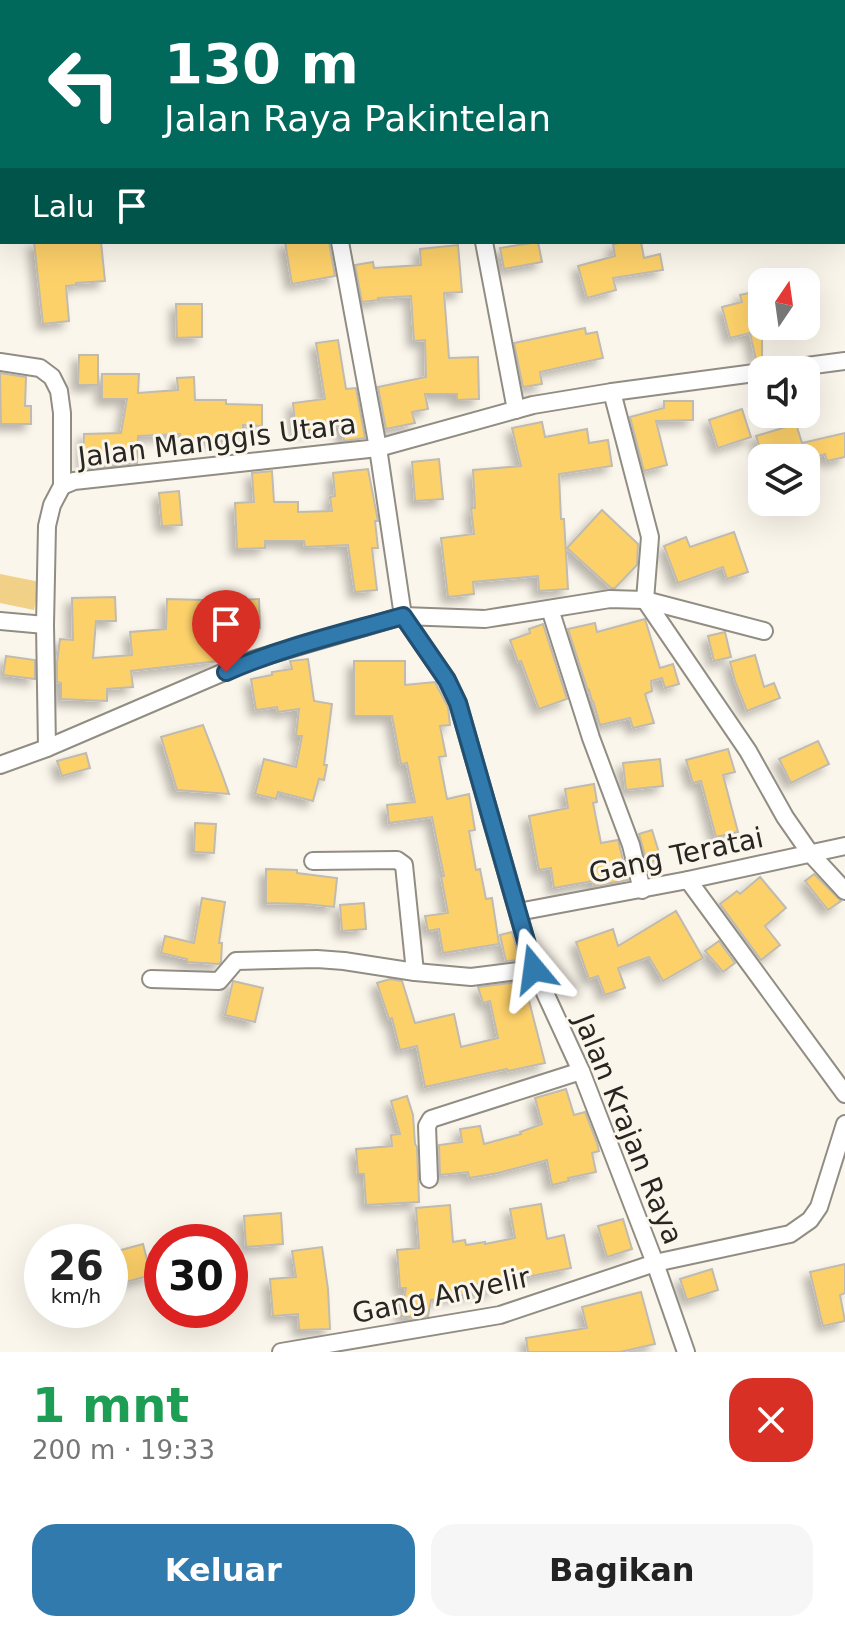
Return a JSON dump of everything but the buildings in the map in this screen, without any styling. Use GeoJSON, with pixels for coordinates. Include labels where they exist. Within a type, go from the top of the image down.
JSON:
{"type":"FeatureCollection","features":[{"type":"Feature","properties":{"kind":"street"},"geometry":{"type":"LineString","coordinates":[[340,244],[378,448],[403,616]]}},
{"type":"Feature","properties":{"kind":"street"},"geometry":{"type":"LineString","coordinates":[[484,244],[516,410]]}},
{"type":"Feature","properties":{"kind":"street"},"geometry":{"type":"LineString","coordinates":[[820,364],[845,361]]}},
{"type":"Feature","properties":{"kind":"street"},"geometry":{"type":"LineString","coordinates":[[0,362],[40,368],[52,377],[59,391],[62,413],[62,486],[52,505],[47,526],[47,748]]}},
{"type":"Feature","properties":{"kind":"street","name":"Jalan Manggis Utara"},"geometry":{"type":"LineString","coordinates":[[62,486],[74,481],[378,448],[533,405],[748,374]]}},
{"type":"Feature","properties":{"kind":"street"},"geometry":{"type":"LineString","coordinates":[[612,392],[650,537],[645,600],[748,751],[785,817],[810,853],[845,891]]}},
{"type":"Feature","properties":{"kind":"street"},"geometry":{"type":"LineString","coordinates":[[0,765],[252,660],[403,616],[485,619],[610,599],[645,600],[764,631]]}},
{"type":"Feature","properties":{"kind":"street"},"geometry":{"type":"LineString","coordinates":[[550,609],[591,738],[631,845],[642,890]]}},
{"type":"Feature","properties":{"kind":"street","name":"Jalan Krajan Raya"},"geometry":{"type":"LineString","coordinates":[[403,616],[447,680],[458,703],[534,969],[581,1071],[686,1352]]}},
{"type":"Feature","properties":{"kind":"street"},"geometry":{"type":"LineString","coordinates":[[0,621],[45,625]]}},
{"type":"Feature","properties":{"kind":"street","name":"Gang Teratai"},"geometry":{"type":"LineString","coordinates":[[518,912],[642,890],[845,846]]}},
{"type":"Feature","properties":{"kind":"street"},"geometry":{"type":"LineString","coordinates":[[313,861],[402,862],[415,972]]}},
{"type":"Feature","properties":{"kind":"street"},"geometry":{"type":"LineString","coordinates":[[688,880],[845,1094]]}},
{"type":"Feature","properties":{"kind":"street"},"geometry":{"type":"LineString","coordinates":[[151,979],[219,981],[236,961],[263,959],[344,961],[471,977],[534,969]]}},
{"type":"Feature","properties":{"kind":"street"},"geometry":{"type":"LineString","coordinates":[[429,1179],[427,1126],[431,1119],[581,1071]]}},
{"type":"Feature","properties":{"kind":"street","name":"Gang Anyelir"},"geometry":{"type":"LineString","coordinates":[[281,1352],[365,1345],[500,1315],[655,1263],[790,1234],[801,1228],[819,1207],[845,1124]]}},
{"type":"Feature","properties":{"kind":"shaded area"},"geometry":{"type":"Polygon","coordinates":[[[0,574],[40,582],[34,610],[0,603],[0,574]]]}},
{"type":"Feature","properties":{"kind":"route"},"geometry":{"type":"LineString","coordinates":[[226,672],[252,660],[403,616],[447,680],[458,703],[534,969]]}}]}
